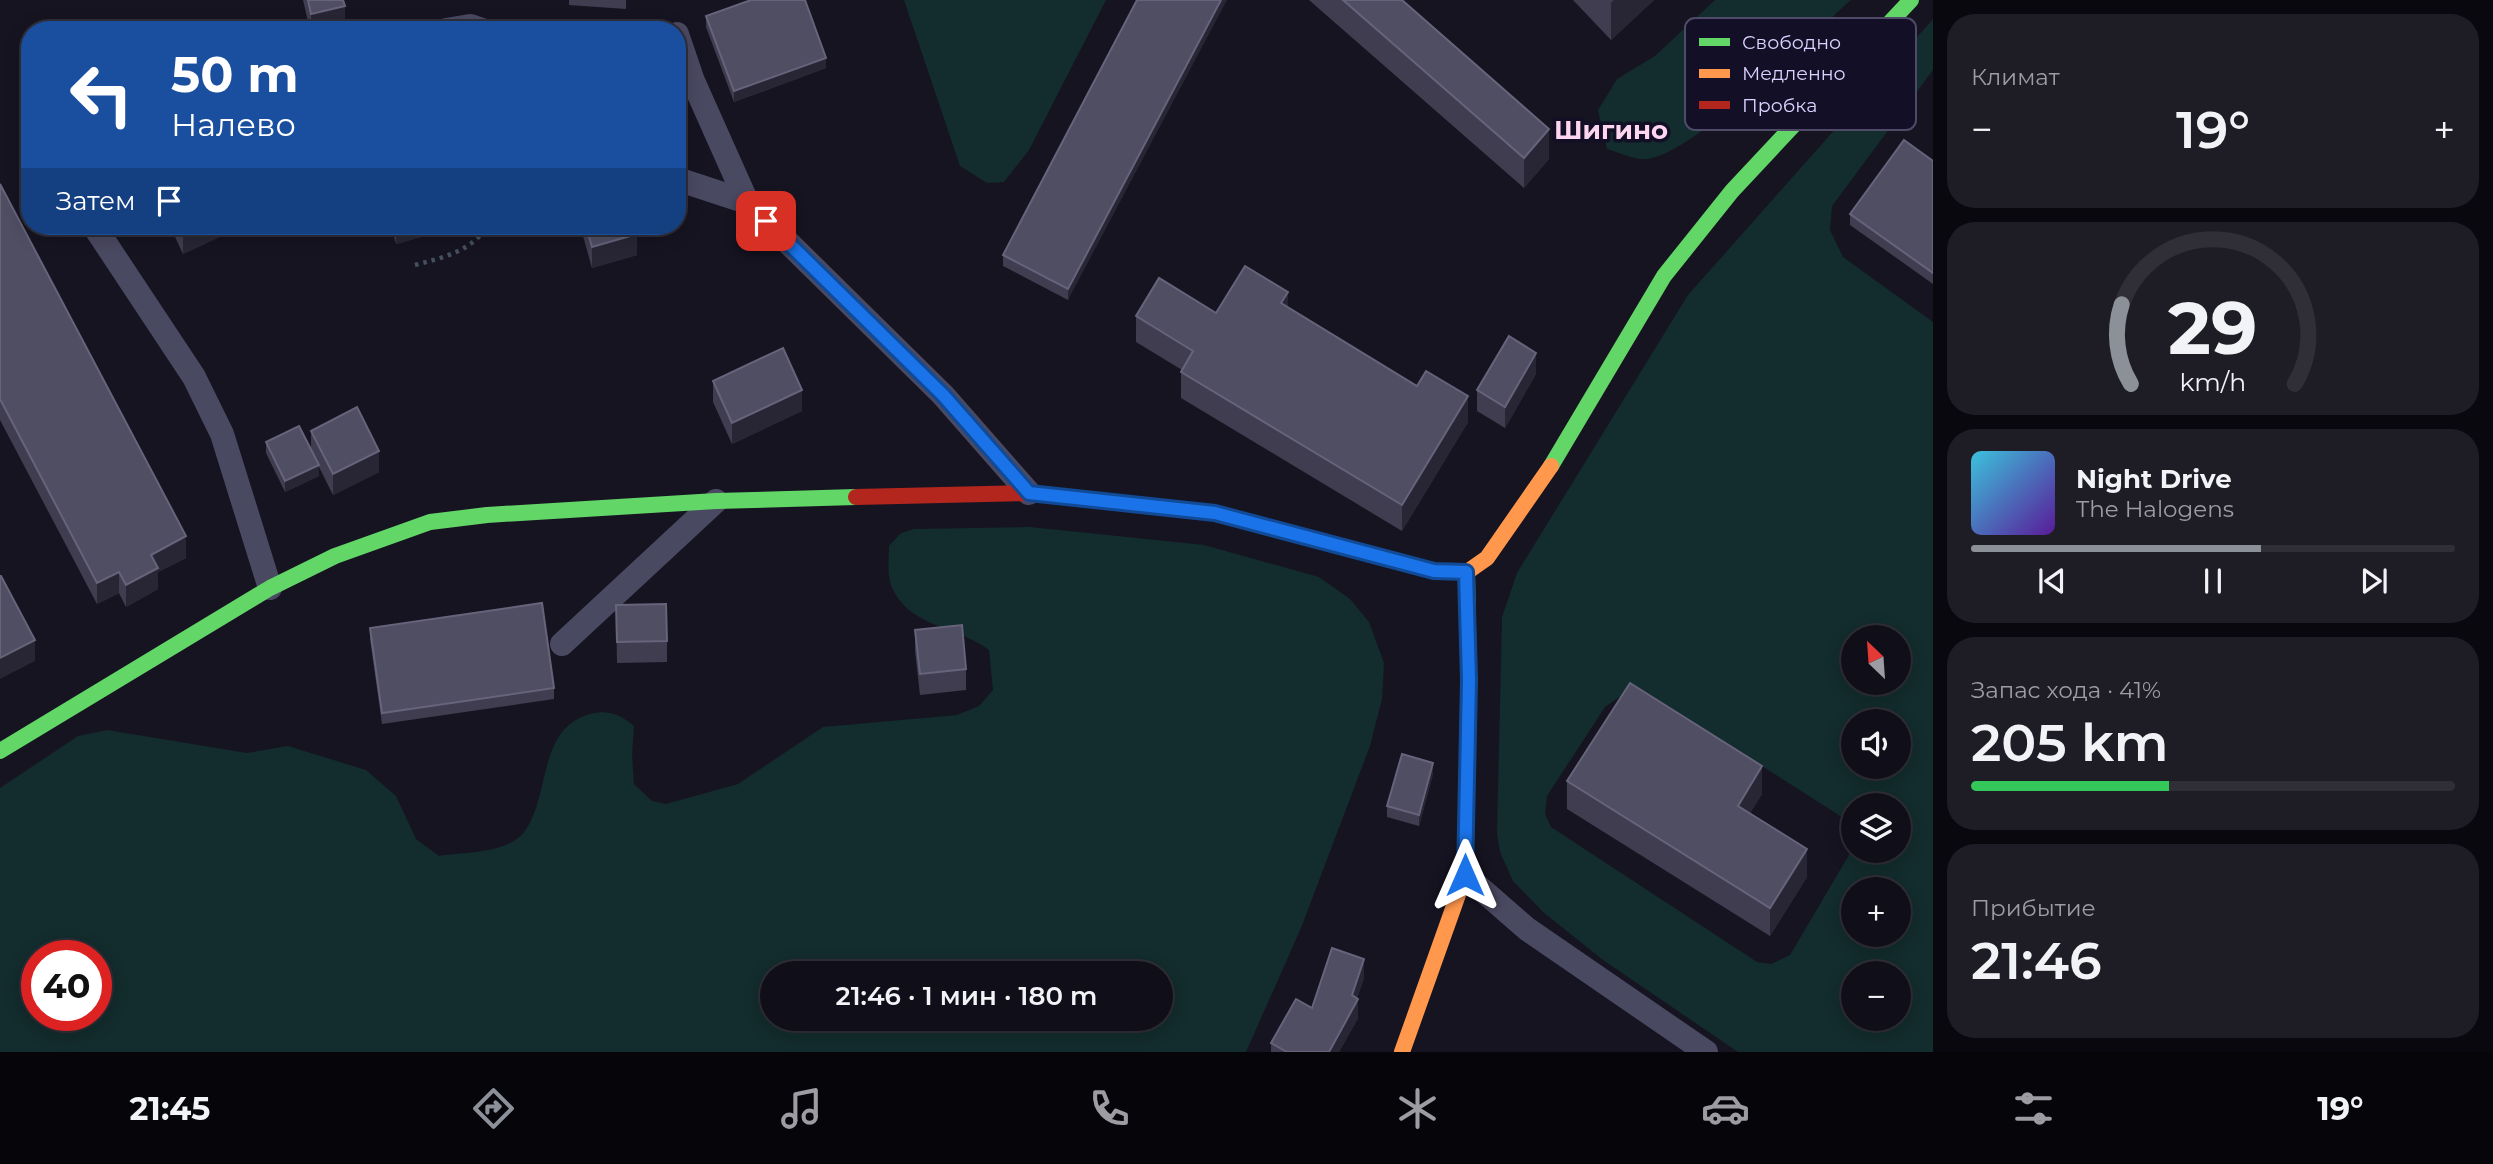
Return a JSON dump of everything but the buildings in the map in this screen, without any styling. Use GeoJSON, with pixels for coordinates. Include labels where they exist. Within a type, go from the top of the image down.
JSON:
{"type":"FeatureCollection","features":[{"type":"Feature","properties":{"kind":"street"},"geometry":{"type":"LineString","coordinates":[[1894,18],[1911,0]]}},
{"type":"Feature","properties":{"kind":"street"},"geometry":{"type":"LineString","coordinates":[[0,751],[270,588],[335,556],[430,522],[487,514],[716,501],[1029,493],[1215,513],[1434,571],[1466,572],[1487,558],[1550,468],[1664,276],[1732,191],[1789,130]]}},
{"type":"Feature","properties":{"kind":"street"},"geometry":{"type":"LineString","coordinates":[[1402,1052],[1465,875],[1469,680],[1466,572]]}},
{"type":"Feature","properties":{"kind":"lane"},"geometry":{"type":"LineString","coordinates":[[686,59],[747,202],[943,395],[1029,493]]}},
{"type":"Feature","properties":{"kind":"lane"},"geometry":{"type":"LineString","coordinates":[[686,182],[747,202]]}},
{"type":"Feature","properties":{"kind":"lane"},"geometry":{"type":"LineString","coordinates":[[99,235],[194,377],[222,434],[270,588]]}},
{"type":"Feature","properties":{"kind":"lane"},"geometry":{"type":"LineString","coordinates":[[562,644],[716,501]]}},
{"type":"Feature","properties":{"kind":"lane"},"geometry":{"type":"LineString","coordinates":[[1465,875],[1527,929],[1706,1052]]}},
{"type":"Feature","properties":{"kind":"path"},"geometry":{"type":"LineString","coordinates":[[415,265],[457,253],[475,242],[481,235]]}},
{"type":"Feature","properties":{"kind":"green space"},"geometry":{"type":"Polygon","coordinates":[[[904,0],[1106,0],[1029,150],[1004,182],[987,183],[960,166],[904,0]]]}},
{"type":"Feature","properties":{"kind":"green space"},"geometry":{"type":"Polygon","coordinates":[[[1715,0],[1851,0],[1831,18],[1696,18],[1715,0]]]}},
{"type":"Feature","properties":{"kind":"green space"},"geometry":{"type":"Polygon","coordinates":[[[1933,19],[1933,70],[1916,93],[1916,38],[1933,19]]]}},
{"type":"Feature","properties":{"kind":"green space"},"geometry":{"type":"Polygon","coordinates":[[[1685,28],[1685,130],[1703,130],[1669,151],[1648,159],[1633,158],[1607,149],[1598,110],[1617,79],[1655,56],[1685,28]]]}},
{"type":"Feature","properties":{"kind":"green space"},"geometry":{"type":"Polygon","coordinates":[[[1834,130],[1888,130],[1832,206],[1830,230],[1843,257],[1933,322],[1933,1052],[1738,1052],[1603,960],[1543,912],[1513,881],[1500,852],[1497,833],[1502,617],[1517,573],[1688,295],[1834,130]],[[1641,694],[1618,698],[1605,707],[1547,796],[1545,814],[1551,827],[1757,962],[1771,964],[1790,955],[1844,863],[1911,863],[1911,793],[1841,793],[1841,816],[1655,698],[1641,694]]]}},
{"type":"Feature","properties":{"kind":"green space"},"geometry":{"type":"Polygon","coordinates":[[[1030,527],[1204,545],[1319,577],[1350,599],[1369,622],[1384,663],[1382,699],[1370,746],[1301,928],[1246,1052],[0,1052],[0,788],[78,736],[107,730],[247,753],[288,746],[366,770],[396,796],[416,839],[439,856],[497,848],[517,839],[525,831],[539,799],[547,764],[561,733],[573,722],[590,714],[614,714],[634,726],[634,784],[652,801],[666,804],[738,784],[823,727],[957,715],[979,706],[993,690],[989,650],[921,618],[899,599],[891,585],[889,546],[901,533],[914,529],[1030,527]]]}},
{"type":"Feature","properties":{"kind":"traffic: fast"},"geometry":{"type":"LineString","coordinates":[[1894,18],[1911,0]]}},
{"type":"Feature","properties":{"kind":"traffic: fast"},"geometry":{"type":"LineString","coordinates":[[1551,466],[1664,276],[1732,191],[1789,130]]}},
{"type":"Feature","properties":{"kind":"traffic: fast"},"geometry":{"type":"LineString","coordinates":[[0,751],[270,588],[335,556],[430,522],[487,515],[716,501],[856,497]]}},
{"type":"Feature","properties":{"kind":"traffic: fast"},"geometry":{"type":"LineString","coordinates":[[1467,572],[1469,683]]}},
{"type":"Feature","properties":{"kind":"traffic: slow"},"geometry":{"type":"LineString","coordinates":[[1176,509],[1215,513],[1434,571],[1467,572],[1487,558],[1551,466]]}},
{"type":"Feature","properties":{"kind":"traffic: slow"},"geometry":{"type":"LineString","coordinates":[[1402,1052],[1465,875],[1469,683]]}},
{"type":"Feature","properties":{"kind":"traffic: jam"},"geometry":{"type":"LineString","coordinates":[[856,497],[1029,493],[1176,509]]}},
{"type":"Feature","properties":{"kind":"district","name":"Шигино"},"geometry":{"type":"Point","coordinates":[1611,130]}},
{"type":"Feature","properties":{"kind":"route"},"geometry":{"type":"LineString","coordinates":[[766,221],[943,395],[1029,493],[1215,513],[1434,571],[1466,572],[1469,680],[1465,875]]}}]}
